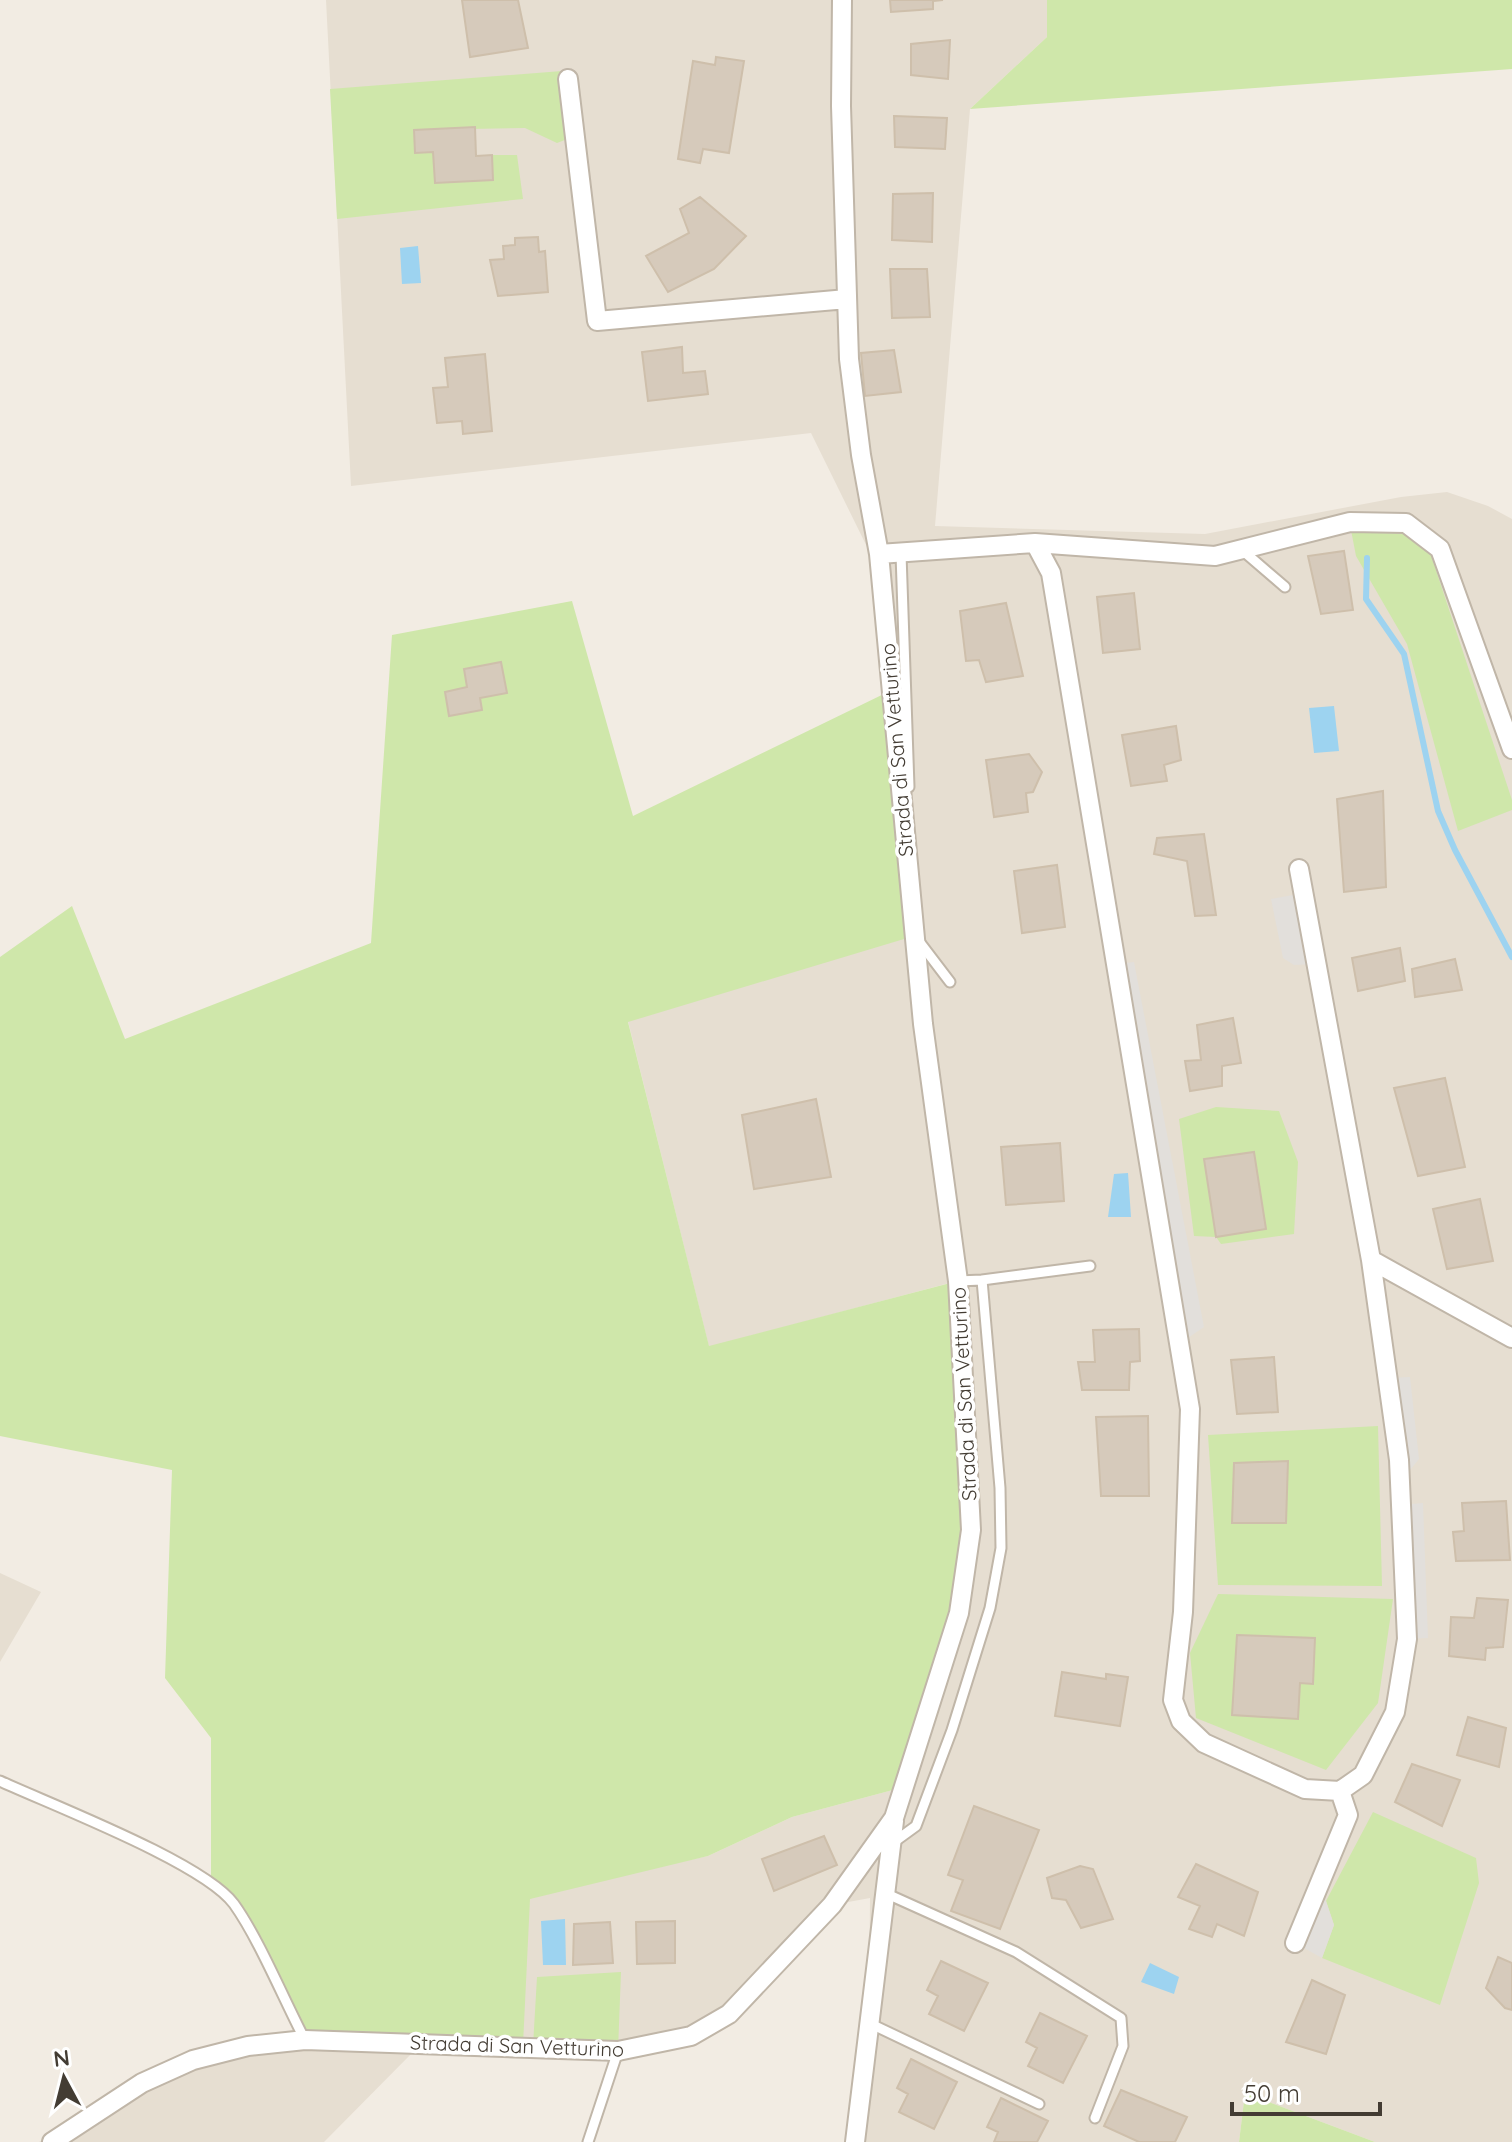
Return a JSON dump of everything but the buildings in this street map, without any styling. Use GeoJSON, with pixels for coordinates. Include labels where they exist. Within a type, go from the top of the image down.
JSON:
{"type":"FeatureCollection","features":[{"type":"Feature","properties":{"kind":"street","name":"Strada di San Vetturino"},"geometry":{"type":"LineString","coordinates":[[52,2142],[142,2083],[193,2060],[248,2046],[305,2040],[618,2051],[691,2036],[729,2014],[832,1905],[894,1818],[959,1613],[971,1530],[958,1281],[914,936],[879,554],[861,455],[849,359],[842,0]]}},
{"type":"Feature","properties":{"kind":"street"},"geometry":{"type":"LineString","coordinates":[[568,79],[597,321],[847,299]]}},
{"type":"Feature","properties":{"kind":"street"},"geometry":{"type":"LineString","coordinates":[[879,554],[1035,543],[1215,556],[1350,522],[1406,523],[1428,536],[1440,549],[1512,749]]}},
{"type":"Feature","properties":{"kind":"street"},"geometry":{"type":"LineString","coordinates":[[1035,543],[1051,573],[1190,1409],[1183,1612],[1173,1700],[1181,1721],[1204,1743],[1305,1789],[1340,1791],[1363,1775],[1395,1712],[1407,1639],[1399,1460],[1371,1260],[1299,869]]}},
{"type":"Feature","properties":{"kind":"street"},"geometry":{"type":"LineString","coordinates":[[1371,1260],[1512,1338]]}},
{"type":"Feature","properties":{"kind":"street"},"geometry":{"type":"LineString","coordinates":[[1295,1943],[1348,1815],[1340,1791]]}},
{"type":"Feature","properties":{"kind":"street"},"geometry":{"type":"LineString","coordinates":[[855,2142],[894,1818]]}},
{"type":"Feature","properties":{"kind":"lane"},"geometry":{"type":"LineString","coordinates":[[1241,549],[1285,587]]}},
{"type":"Feature","properties":{"kind":"lane"},"geometry":{"type":"LineString","coordinates":[[901,554],[914,936],[950,982]]}},
{"type":"Feature","properties":{"kind":"lane"},"geometry":{"type":"LineString","coordinates":[[958,1281],[1090,1266]]}},
{"type":"Feature","properties":{"kind":"lane"},"geometry":{"type":"LineString","coordinates":[[891,1844],[916,1826],[990,1608],[1001,1548],[1000,1488],[982,1280]]}},
{"type":"Feature","properties":{"kind":"lane"},"geometry":{"type":"LineString","coordinates":[[0,1781],[162,1855],[211,1882],[233,1903],[305,2040]]}},
{"type":"Feature","properties":{"kind":"lane"},"geometry":{"type":"LineString","coordinates":[[885,1893],[1016,1952],[1121,2018],[1125,2034],[1123,2046],[1095,2118]]}},
{"type":"Feature","properties":{"kind":"lane"},"geometry":{"type":"LineString","coordinates":[[869,2023],[1039,2104]]}},
{"type":"Feature","properties":{"kind":"lane"},"geometry":{"type":"LineString","coordinates":[[588,2142],[618,2051]]}},
{"type":"Feature","properties":{"kind":"shaded area"},"geometry":{"type":"Polygon","coordinates":[[[326,0],[1047,0],[1047,37],[970,109],[935,526],[1205,534],[1401,497],[1447,492],[1488,506],[1512,519],[1512,2142],[1375,2142],[1245,2093],[1239,2142],[855,2142],[869,2023],[870,1898],[832,1905],[729,2014],[691,2036],[618,2051],[415,2050],[324,2142],[39,2142],[143,2076],[305,2040],[520,1896],[708,1856],[792,1817],[904,1787],[957,1281],[709,1347],[628,1021],[892,690],[872,557],[811,433],[351,486],[326,0]]]}},
{"type":"Feature","properties":{"kind":"shaded area"},"geometry":{"type":"Polygon","coordinates":[[[1304,893],[1317,964],[1294,965],[1283,958],[1271,899],[1304,893]]]}},
{"type":"Feature","properties":{"kind":"shaded area"},"geometry":{"type":"Polygon","coordinates":[[[1134,962],[1204,1327],[1179,1344],[1117,964],[1134,962]]]}},
{"type":"Feature","properties":{"kind":"shaded area"},"geometry":{"type":"Polygon","coordinates":[[[1410,1377],[1419,1459],[1410,1470],[1398,1474],[1388,1378],[1410,1377]]]}},
{"type":"Feature","properties":{"kind":"shaded area"},"geometry":{"type":"Polygon","coordinates":[[[1423,1503],[1428,1638],[1407,1639],[1399,1505],[1423,1503]]]}},
{"type":"Feature","properties":{"kind":"shaded area"},"geometry":{"type":"Polygon","coordinates":[[[0,1573],[41,1592],[0,1662],[0,1573]]]}},
{"type":"Feature","properties":{"kind":"shaded area"},"geometry":{"type":"Polygon","coordinates":[[[1315,1894],[1326,1901],[1334,1925],[1322,1958],[1295,1943],[1315,1894]]]}},
{"type":"Feature","properties":{"kind":"green space"},"geometry":{"type":"Polygon","coordinates":[[[1047,0],[1512,0],[1512,69],[970,109],[1047,37],[1047,0]]]}},
{"type":"Feature","properties":{"kind":"green space"},"geometry":{"type":"Polygon","coordinates":[[[562,71],[570,138],[557,143],[525,128],[414,130],[433,152],[435,183],[493,180],[492,155],[517,155],[523,199],[337,219],[330,89],[562,71]]]}},
{"type":"Feature","properties":{"kind":"green space"},"geometry":{"type":"Polygon","coordinates":[[[1351,530],[1411,534],[1428,546],[1512,800],[1512,810],[1458,831],[1407,644],[1356,556],[1351,530]]]}},
{"type":"Feature","properties":{"kind":"green space"},"geometry":{"type":"Polygon","coordinates":[[[572,601],[633,816],[892,690],[914,936],[628,1022],[709,1346],[958,1281],[968,1431],[959,1613],[904,1787],[792,1817],[708,1856],[530,1899],[523,2045],[305,2040],[233,1903],[211,1882],[211,1738],[165,1678],[172,1470],[0,1436],[0,957],[72,906],[125,1039],[371,943],[392,635],[572,601]]]}},
{"type":"Feature","properties":{"kind":"green space"},"geometry":{"type":"Polygon","coordinates":[[[1216,1107],[1279,1111],[1298,1162],[1294,1234],[1221,1244],[1216,1237],[1194,1236],[1179,1119],[1216,1107]]]}},
{"type":"Feature","properties":{"kind":"green space"},"geometry":{"type":"Polygon","coordinates":[[[1378,1426],[1382,1586],[1218,1585],[1208,1435],[1378,1426]]]}},
{"type":"Feature","properties":{"kind":"green space"},"geometry":{"type":"Polygon","coordinates":[[[1218,1594],[1393,1599],[1378,1703],[1326,1770],[1196,1718],[1190,1653],[1218,1594]]]}},
{"type":"Feature","properties":{"kind":"green space"},"geometry":{"type":"Polygon","coordinates":[[[1373,1812],[1476,1858],[1479,1883],[1440,2005],[1322,1958],[1334,1925],[1326,1901],[1373,1812]]]}},
{"type":"Feature","properties":{"kind":"green space"},"geometry":{"type":"Polygon","coordinates":[[[621,1972],[618,2051],[533,2046],[537,1977],[621,1972]]]}},
{"type":"Feature","properties":{"kind":"green space"},"geometry":{"type":"Polygon","coordinates":[[[1245,2093],[1375,2142],[1239,2142],[1245,2093]]]}},
{"type":"Feature","properties":{"kind":"water"},"geometry":{"type":"Polygon","coordinates":[[[418,246],[421,283],[402,284],[400,248],[418,246]]]}},
{"type":"Feature","properties":{"kind":"water"},"geometry":{"type":"Polygon","coordinates":[[[1334,706],[1339,751],[1314,753],[1309,708],[1334,706]]]}},
{"type":"Feature","properties":{"kind":"water"},"geometry":{"type":"Polygon","coordinates":[[[1128,1173],[1131,1217],[1108,1217],[1114,1174],[1128,1173]]]}},
{"type":"Feature","properties":{"kind":"water"},"geometry":{"type":"Polygon","coordinates":[[[565,1919],[566,1965],[543,1965],[541,1921],[565,1919]]]}},
{"type":"Feature","properties":{"kind":"water"},"geometry":{"type":"Polygon","coordinates":[[[1150,1963],[1179,1977],[1174,1994],[1141,1982],[1150,1963]]]}},
{"type":"Feature","properties":{"kind":"waterway"},"geometry":{"type":"LineString","coordinates":[[1367,558],[1366,599],[1404,654],[1438,811],[1455,850],[1512,957]]}}]}
